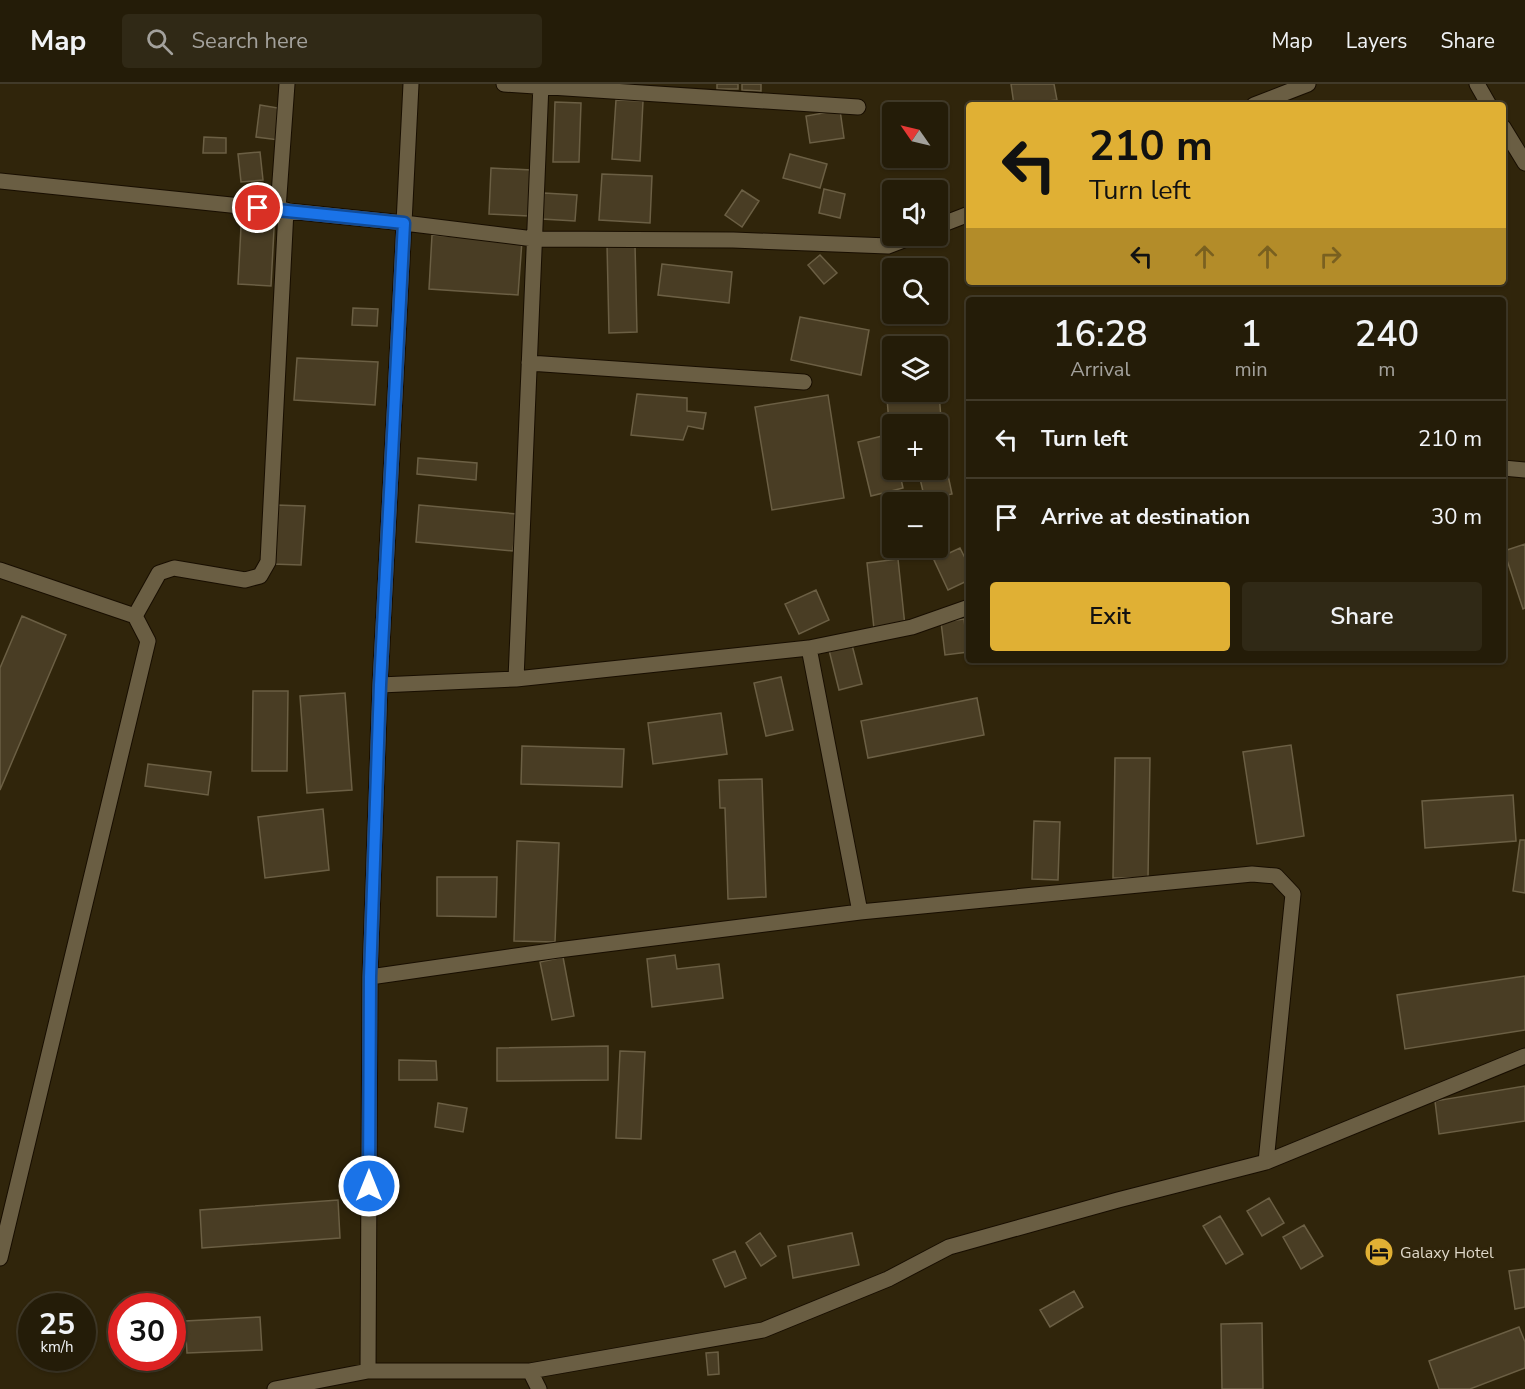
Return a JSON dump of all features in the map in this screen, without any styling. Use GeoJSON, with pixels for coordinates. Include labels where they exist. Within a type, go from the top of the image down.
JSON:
{"type":"FeatureCollection","features":[{"type":"Feature","properties":{"kind":"street"},"geometry":{"type":"LineString","coordinates":[[135,616],[159,573],[174,568],[245,580],[260,576],[268,562],[287,84]]}},
{"type":"Feature","properties":{"kind":"street"},"geometry":{"type":"LineString","coordinates":[[368,1371],[370,977],[380,685],[411,84]]}},
{"type":"Feature","properties":{"kind":"street"},"geometry":{"type":"LineString","coordinates":[[504,84],[858,107]]}},
{"type":"Feature","properties":{"kind":"street"},"geometry":{"type":"LineString","coordinates":[[1262,102],[1308,84]]}},
{"type":"Feature","properties":{"kind":"street"},"geometry":{"type":"LineString","coordinates":[[1477,84],[1487,102]]}},
{"type":"Feature","properties":{"kind":"street"},"geometry":{"type":"LineString","coordinates":[[516,678],[541,85]]}},
{"type":"Feature","properties":{"kind":"street"},"geometry":{"type":"LineString","coordinates":[[1506,132],[1525,163]]}},
{"type":"Feature","properties":{"kind":"street"},"geometry":{"type":"LineString","coordinates":[[0,181],[404,223],[534,239],[733,240],[882,246]]}},
{"type":"Feature","properties":{"kind":"street"},"geometry":{"type":"LineString","coordinates":[[948,222],[966,215]]}},
{"type":"Feature","properties":{"kind":"street"},"geometry":{"type":"LineString","coordinates":[[529,363],[804,382]]}},
{"type":"Feature","properties":{"kind":"street"},"geometry":{"type":"LineString","coordinates":[[1506,468],[1525,470]]}},
{"type":"Feature","properties":{"kind":"street"},"geometry":{"type":"LineString","coordinates":[[0,570],[135,616],[148,641],[0,1258]]}},
{"type":"Feature","properties":{"kind":"street"},"geometry":{"type":"LineString","coordinates":[[380,685],[516,678],[809,648],[912,627],[966,608]]}},
{"type":"Feature","properties":{"kind":"street"},"geometry":{"type":"LineString","coordinates":[[809,648],[860,912]]}},
{"type":"Feature","properties":{"kind":"street"},"geometry":{"type":"LineString","coordinates":[[370,977],[558,950],[860,912],[1252,874],[1276,876],[1293,894],[1266,1162]]}},
{"type":"Feature","properties":{"kind":"street"},"geometry":{"type":"LineString","coordinates":[[275,1389],[368,1371],[530,1371],[763,1330],[888,1279],[950,1247],[1266,1162],[1525,1056]]}},
{"type":"Feature","properties":{"kind":"street"},"geometry":{"type":"LineString","coordinates":[[530,1371],[539,1389]]}},
{"type":"Feature","properties":{"kind":"building"},"geometry":{"type":"Polygon","coordinates":[[[717,84],[738,84],[738,89],[717,89],[717,84]]]}},
{"type":"Feature","properties":{"kind":"building"},"geometry":{"type":"Polygon","coordinates":[[[742,84],[761,84],[761,91],[742,90],[742,84]]]}},
{"type":"Feature","properties":{"kind":"building"},"geometry":{"type":"Polygon","coordinates":[[[1011,84],[1054,84],[1057,100],[1014,102],[1011,84]]]}},
{"type":"Feature","properties":{"kind":"building"},"geometry":{"type":"Polygon","coordinates":[[[616,100],[643,101],[640,161],[612,159],[616,100]]]}},
{"type":"Feature","properties":{"kind":"building"},"geometry":{"type":"Polygon","coordinates":[[[555,102],[581,103],[579,162],[553,162],[555,102]]]}},
{"type":"Feature","properties":{"kind":"building"},"geometry":{"type":"Polygon","coordinates":[[[260,105],[284,109],[279,140],[256,137],[260,105]]]}},
{"type":"Feature","properties":{"kind":"building"},"geometry":{"type":"Polygon","coordinates":[[[840,110],[844,138],[810,143],[806,116],[840,110]]]}},
{"type":"Feature","properties":{"kind":"building"},"geometry":{"type":"Polygon","coordinates":[[[204,137],[226,138],[226,153],[203,153],[204,137]]]}},
{"type":"Feature","properties":{"kind":"building"},"geometry":{"type":"Polygon","coordinates":[[[260,152],[263,180],[241,182],[238,154],[260,152]]]}},
{"type":"Feature","properties":{"kind":"building"},"geometry":{"type":"Polygon","coordinates":[[[790,154],[827,164],[820,188],[783,178],[790,154]]]}},
{"type":"Feature","properties":{"kind":"building"},"geometry":{"type":"Polygon","coordinates":[[[491,168],[531,170],[529,216],[489,214],[491,168]]]}},
{"type":"Feature","properties":{"kind":"building"},"geometry":{"type":"Polygon","coordinates":[[[602,174],[652,176],[650,223],[599,220],[602,174]]]}},
{"type":"Feature","properties":{"kind":"building"},"geometry":{"type":"Polygon","coordinates":[[[824,189],[845,194],[840,218],[819,213],[824,189]]]}},
{"type":"Feature","properties":{"kind":"building"},"geometry":{"type":"Polygon","coordinates":[[[742,190],[759,201],[742,227],[725,215],[742,190]]]}},
{"type":"Feature","properties":{"kind":"building"},"geometry":{"type":"Polygon","coordinates":[[[544,193],[577,195],[575,221],[542,219],[544,193]]]}},
{"type":"Feature","properties":{"kind":"building"},"geometry":{"type":"Polygon","coordinates":[[[242,208],[275,210],[271,286],[238,284],[242,208]]]}},
{"type":"Feature","properties":{"kind":"building"},"geometry":{"type":"Polygon","coordinates":[[[432,235],[522,241],[518,295],[429,289],[432,235]]]}},
{"type":"Feature","properties":{"kind":"building"},"geometry":{"type":"Polygon","coordinates":[[[607,244],[635,244],[637,332],[609,333],[607,244]]]}},
{"type":"Feature","properties":{"kind":"building"},"geometry":{"type":"Polygon","coordinates":[[[820,255],[837,273],[824,284],[808,265],[820,255]]]}},
{"type":"Feature","properties":{"kind":"building"},"geometry":{"type":"Polygon","coordinates":[[[662,264],[732,272],[729,303],[658,295],[662,264]]]}},
{"type":"Feature","properties":{"kind":"building"},"geometry":{"type":"Polygon","coordinates":[[[353,308],[378,309],[377,326],[352,325],[353,308]]]}},
{"type":"Feature","properties":{"kind":"building"},"geometry":{"type":"Polygon","coordinates":[[[800,317],[869,330],[861,375],[791,360],[800,317]]]}},
{"type":"Feature","properties":{"kind":"building"},"geometry":{"type":"Polygon","coordinates":[[[297,358],[378,362],[375,405],[294,400],[297,358]]]}},
{"type":"Feature","properties":{"kind":"building"},"geometry":{"type":"Polygon","coordinates":[[[637,394],[687,398],[687,411],[706,413],[703,429],[688,426],[683,440],[631,435],[637,394]]]}},
{"type":"Feature","properties":{"kind":"building"},"geometry":{"type":"Polygon","coordinates":[[[828,395],[844,498],[772,510],[755,407],[828,395]]]}},
{"type":"Feature","properties":{"kind":"building"},"geometry":{"type":"Polygon","coordinates":[[[887,402],[940,402],[941,414],[888,414],[887,402]]]}},
{"type":"Feature","properties":{"kind":"building"},"geometry":{"type":"Polygon","coordinates":[[[882,436],[882,480],[901,480],[903,488],[871,496],[858,442],[882,436]]]}},
{"type":"Feature","properties":{"kind":"building"},"geometry":{"type":"Polygon","coordinates":[[[418,458],[477,463],[476,480],[417,474],[418,458]]]}},
{"type":"Feature","properties":{"kind":"building"},"geometry":{"type":"Polygon","coordinates":[[[948,475],[952,494],[923,492],[920,480],[948,480],[948,475]]]}},
{"type":"Feature","properties":{"kind":"building"},"geometry":{"type":"Polygon","coordinates":[[[276,505],[305,506],[301,565],[272,564],[276,505]]]}},
{"type":"Feature","properties":{"kind":"building"},"geometry":{"type":"Polygon","coordinates":[[[419,505],[517,514],[513,551],[416,542],[419,505]]]}},
{"type":"Feature","properties":{"kind":"building"},"geometry":{"type":"Polygon","coordinates":[[[1525,544],[1525,608],[1523,609],[1506,557],[1506,550],[1525,544]]]}},
{"type":"Feature","properties":{"kind":"building"},"geometry":{"type":"Polygon","coordinates":[[[960,548],[966,560],[966,581],[948,590],[934,560],[948,558],[948,554],[960,548]]]}},
{"type":"Feature","properties":{"kind":"building"},"geometry":{"type":"Polygon","coordinates":[[[898,559],[905,626],[874,629],[867,563],[898,559]]]}},
{"type":"Feature","properties":{"kind":"building"},"geometry":{"type":"Polygon","coordinates":[[[816,590],[829,620],[799,634],[785,604],[816,590]]]}},
{"type":"Feature","properties":{"kind":"building"},"geometry":{"type":"Polygon","coordinates":[[[22,616],[66,635],[0,790],[0,668],[22,616]]]}},
{"type":"Feature","properties":{"kind":"building"},"geometry":{"type":"Polygon","coordinates":[[[964,619],[966,652],[945,655],[941,622],[964,619]]]}},
{"type":"Feature","properties":{"kind":"building"},"geometry":{"type":"Polygon","coordinates":[[[851,641],[862,684],[839,690],[828,646],[851,641]]]}},
{"type":"Feature","properties":{"kind":"building"},"geometry":{"type":"Polygon","coordinates":[[[781,677],[793,730],[766,736],[754,683],[781,677]]]}},
{"type":"Feature","properties":{"kind":"building"},"geometry":{"type":"Polygon","coordinates":[[[253,691],[288,691],[287,771],[252,771],[253,691]]]}},
{"type":"Feature","properties":{"kind":"building"},"geometry":{"type":"Polygon","coordinates":[[[345,693],[352,790],[307,793],[300,696],[345,693]]]}},
{"type":"Feature","properties":{"kind":"building"},"geometry":{"type":"Polygon","coordinates":[[[977,698],[984,735],[868,758],[861,721],[977,698]]]}},
{"type":"Feature","properties":{"kind":"building"},"geometry":{"type":"Polygon","coordinates":[[[721,713],[727,754],[653,764],[648,723],[721,713]]]}},
{"type":"Feature","properties":{"kind":"building"},"geometry":{"type":"Polygon","coordinates":[[[1291,745],[1304,836],[1257,844],[1243,752],[1291,745]]]}},
{"type":"Feature","properties":{"kind":"building"},"geometry":{"type":"Polygon","coordinates":[[[522,746],[624,749],[622,787],[521,784],[522,746]]]}},
{"type":"Feature","properties":{"kind":"building"},"geometry":{"type":"Polygon","coordinates":[[[1115,758],[1150,758],[1148,878],[1113,878],[1115,758]]]}},
{"type":"Feature","properties":{"kind":"building"},"geometry":{"type":"Polygon","coordinates":[[[148,764],[211,772],[208,795],[145,786],[148,764]]]}},
{"type":"Feature","properties":{"kind":"building"},"geometry":{"type":"Polygon","coordinates":[[[762,779],[766,897],[728,899],[725,808],[720,808],[719,780],[762,779]]]}},
{"type":"Feature","properties":{"kind":"building"},"geometry":{"type":"Polygon","coordinates":[[[1513,795],[1516,841],[1425,848],[1422,801],[1513,795]]]}},
{"type":"Feature","properties":{"kind":"building"},"geometry":{"type":"Polygon","coordinates":[[[323,809],[329,870],[265,878],[258,817],[323,809]]]}},
{"type":"Feature","properties":{"kind":"building"},"geometry":{"type":"Polygon","coordinates":[[[1034,821],[1060,822],[1058,880],[1032,879],[1034,821]]]}},
{"type":"Feature","properties":{"kind":"building"},"geometry":{"type":"Polygon","coordinates":[[[1520,840],[1525,840],[1525,893],[1513,891],[1520,840]]]}},
{"type":"Feature","properties":{"kind":"building"},"geometry":{"type":"Polygon","coordinates":[[[517,841],[559,843],[555,942],[514,941],[517,841]]]}},
{"type":"Feature","properties":{"kind":"building"},"geometry":{"type":"Polygon","coordinates":[[[437,877],[497,877],[496,917],[437,916],[437,877]]]}},
{"type":"Feature","properties":{"kind":"building"},"geometry":{"type":"Polygon","coordinates":[[[675,955],[677,969],[719,964],[723,998],[652,1007],[647,959],[675,955]]]}},
{"type":"Feature","properties":{"kind":"building"},"geometry":{"type":"Polygon","coordinates":[[[563,957],[574,1016],[552,1020],[540,962],[563,957]]]}},
{"type":"Feature","properties":{"kind":"building"},"geometry":{"type":"Polygon","coordinates":[[[1525,976],[1525,1030],[1405,1049],[1397,995],[1525,976]]]}},
{"type":"Feature","properties":{"kind":"building"},"geometry":{"type":"Polygon","coordinates":[[[608,1046],[608,1080],[497,1081],[497,1048],[608,1046]]]}},
{"type":"Feature","properties":{"kind":"building"},"geometry":{"type":"Polygon","coordinates":[[[620,1051],[645,1052],[641,1139],[616,1138],[620,1051]]]}},
{"type":"Feature","properties":{"kind":"building"},"geometry":{"type":"Polygon","coordinates":[[[399,1060],[436,1061],[437,1080],[399,1080],[399,1060]]]}},
{"type":"Feature","properties":{"kind":"building"},"geometry":{"type":"Polygon","coordinates":[[[1525,1086],[1525,1121],[1439,1134],[1435,1101],[1525,1086]]]}},
{"type":"Feature","properties":{"kind":"building"},"geometry":{"type":"Polygon","coordinates":[[[438,1103],[467,1108],[463,1132],[435,1127],[438,1103]]]}},
{"type":"Feature","properties":{"kind":"building"},"geometry":{"type":"Polygon","coordinates":[[[1269,1198],[1284,1223],[1262,1236],[1247,1211],[1269,1198]]]}},
{"type":"Feature","properties":{"kind":"building"},"geometry":{"type":"Polygon","coordinates":[[[338,1200],[340,1238],[202,1248],[200,1210],[338,1200]]]}},
{"type":"Feature","properties":{"kind":"building"},"geometry":{"type":"Polygon","coordinates":[[[1220,1216],[1243,1254],[1226,1264],[1203,1226],[1220,1216]]]}},
{"type":"Feature","properties":{"kind":"building"},"geometry":{"type":"Polygon","coordinates":[[[1304,1225],[1323,1256],[1301,1269],[1283,1237],[1304,1225]]]}},
{"type":"Feature","properties":{"kind":"building"},"geometry":{"type":"Polygon","coordinates":[[[760,1233],[776,1256],[761,1266],[746,1243],[760,1233]]]}},
{"type":"Feature","properties":{"kind":"building"},"geometry":{"type":"Polygon","coordinates":[[[852,1233],[859,1265],[793,1278],[788,1246],[852,1233]]]}},
{"type":"Feature","properties":{"kind":"building"},"geometry":{"type":"Polygon","coordinates":[[[735,1251],[746,1278],[725,1287],[713,1260],[735,1251]]]}},
{"type":"Feature","properties":{"kind":"building"},"geometry":{"type":"Polygon","coordinates":[[[1525,1269],[1525,1307],[1515,1309],[1509,1271],[1525,1269]]]}},
{"type":"Feature","properties":{"kind":"building"},"geometry":{"type":"Polygon","coordinates":[[[1074,1291],[1083,1307],[1050,1327],[1040,1310],[1074,1291]]]}},
{"type":"Feature","properties":{"kind":"building"},"geometry":{"type":"Polygon","coordinates":[[[260,1317],[262,1350],[187,1353],[186,1321],[260,1317]]]}},
{"type":"Feature","properties":{"kind":"building"},"geometry":{"type":"Polygon","coordinates":[[[1262,1323],[1263,1389],[1222,1389],[1221,1324],[1262,1323]]]}},
{"type":"Feature","properties":{"kind":"building"},"geometry":{"type":"Polygon","coordinates":[[[1519,1327],[1525,1342],[1525,1368],[1470,1389],[1439,1389],[1429,1361],[1519,1327]]]}},
{"type":"Feature","properties":{"kind":"building"},"geometry":{"type":"Polygon","coordinates":[[[718,1352],[719,1374],[708,1375],[706,1353],[718,1352]]]}},
{"type":"Feature","properties":{"kind":"place","name":"Galaxy Hotel"},"geometry":{"type":"Point","coordinates":[1379,1252]}},
{"type":"Feature","properties":{"kind":"route"},"geometry":{"type":"LineString","coordinates":[[258,208],[404,223],[380,685],[370,977],[369,1186]]}}]}
